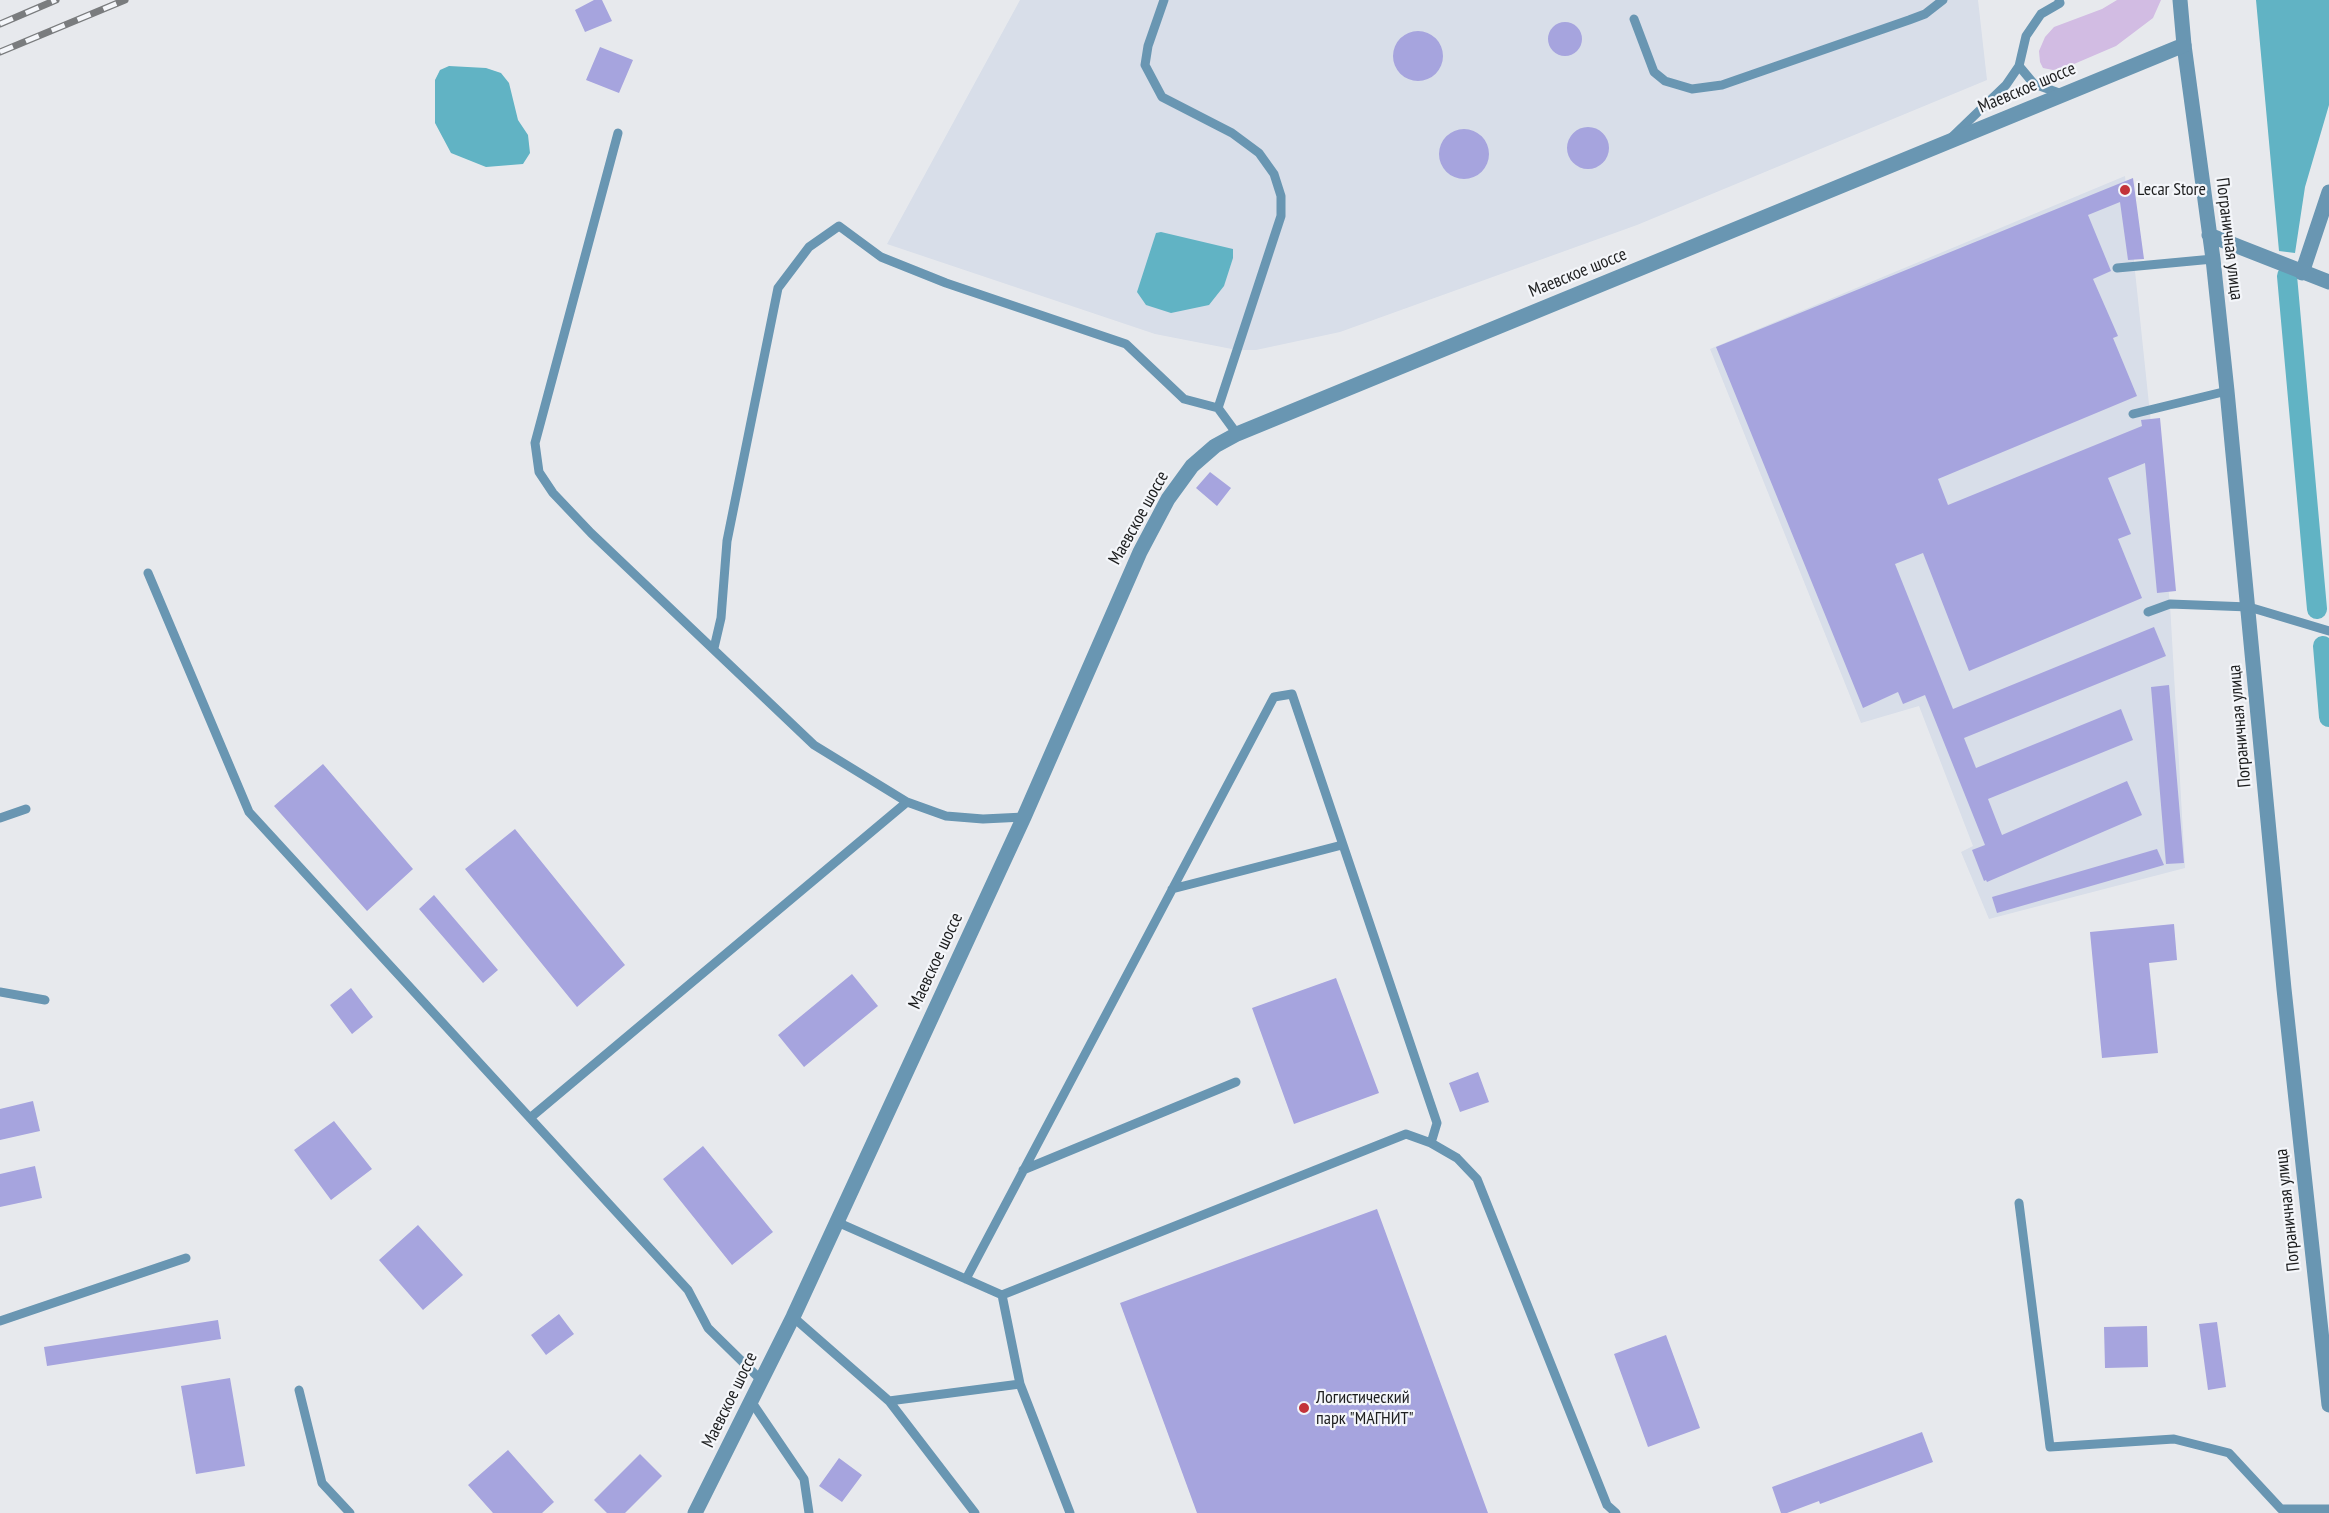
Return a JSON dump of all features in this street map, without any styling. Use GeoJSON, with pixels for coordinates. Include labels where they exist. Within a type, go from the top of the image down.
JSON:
{"type":"FeatureCollection","features":[{"type":"Feature","properties":{"kind":"street"},"geometry":{"type":"LineString","coordinates":[[2180,0],[2184,45]]}},
{"type":"Feature","properties":{"kind":"street","name":"Маевское шоссе"},"geometry":{"type":"LineString","coordinates":[[695,1513],[793,1317],[837,1222],[1024,817],[1140,552],[1168,499],[1192,466],[1215,447],[1237,434],[2184,45]]}},
{"type":"Feature","properties":{"kind":"street","name":"Пограничная улица"},"geometry":{"type":"LineString","coordinates":[[2184,45],[2213,259],[2283,977],[2329,1405]]}},
{"type":"Feature","properties":{"kind":"street"},"geometry":{"type":"LineString","coordinates":[[2302,273],[2329,192]]}},
{"type":"Feature","properties":{"kind":"street"},"geometry":{"type":"LineString","coordinates":[[2209,236],[2329,282]]}},
{"type":"Feature","properties":{"kind":"lane"},"geometry":{"type":"LineString","coordinates":[[1164,0],[1148,46],[1145,65],[1162,97],[1232,133],[1259,153],[1274,174],[1281,196],[1281,216],[1218,408]]}},
{"type":"Feature","properties":{"kind":"lane"},"geometry":{"type":"LineString","coordinates":[[1634,19],[1654,72],[1665,81],[1692,89],[1722,85],[1909,20],[1924,14],[1943,0]]}},
{"type":"Feature","properties":{"kind":"lane"},"geometry":{"type":"LineString","coordinates":[[1944,144],[2006,85],[2019,66],[2026,36],[2041,14],[2062,1]]}},
{"type":"Feature","properties":{"kind":"lane"},"geometry":{"type":"LineString","coordinates":[[2019,66],[2034,84],[2062,94]]}},
{"type":"Feature","properties":{"kind":"lane"},"geometry":{"type":"LineString","coordinates":[[618,134],[537,432],[535,443],[539,472],[553,493],[591,533],[814,745],[907,802],[946,816],[983,819],[1024,817]]}},
{"type":"Feature","properties":{"kind":"lane"},"geometry":{"type":"LineString","coordinates":[[714,648],[721,618],[727,542],[778,288],[809,247],[839,226],[881,257],[946,283],[1126,344],[1184,399],[1218,408],[1237,434]]}},
{"type":"Feature","properties":{"kind":"lane"},"geometry":{"type":"LineString","coordinates":[[2117,268],[2213,259]]}},
{"type":"Feature","properties":{"kind":"lane"},"geometry":{"type":"LineString","coordinates":[[2133,414],[2227,392]]}},
{"type":"Feature","properties":{"kind":"lane"},"geometry":{"type":"LineString","coordinates":[[148,573],[249,812],[688,1290],[708,1328],[761,1380]]}},
{"type":"Feature","properties":{"kind":"lane"},"geometry":{"type":"LineString","coordinates":[[2148,612],[2170,604],[2248,607],[2329,631]]}},
{"type":"Feature","properties":{"kind":"lane"},"geometry":{"type":"LineString","coordinates":[[966,1279],[1274,697],[1292,694],[1437,1123],[1431,1143]]}},
{"type":"Feature","properties":{"kind":"lane"},"geometry":{"type":"LineString","coordinates":[[530,1118],[907,802]]}},
{"type":"Feature","properties":{"kind":"lane"},"geometry":{"type":"LineString","coordinates":[[0,818],[26,809]]}},
{"type":"Feature","properties":{"kind":"lane"},"geometry":{"type":"LineString","coordinates":[[1172,890],[1342,845]]}},
{"type":"Feature","properties":{"kind":"lane"},"geometry":{"type":"LineString","coordinates":[[0,992],[45,1000]]}},
{"type":"Feature","properties":{"kind":"lane"},"geometry":{"type":"LineString","coordinates":[[1023,1170],[1236,1082]]}},
{"type":"Feature","properties":{"kind":"lane"},"geometry":{"type":"LineString","coordinates":[[837,1222],[1002,1295],[1406,1134],[1431,1143],[1457,1158],[1477,1179],[1607,1505],[1616,1513]]}},
{"type":"Feature","properties":{"kind":"lane"},"geometry":{"type":"LineString","coordinates":[[2019,1203],[2050,1447],[2174,1439],[2229,1453],[2281,1509],[2329,1509]]}},
{"type":"Feature","properties":{"kind":"lane"},"geometry":{"type":"LineString","coordinates":[[0,1321],[186,1258]]}},
{"type":"Feature","properties":{"kind":"lane"},"geometry":{"type":"LineString","coordinates":[[1002,1295],[1020,1384],[1070,1513]]}},
{"type":"Feature","properties":{"kind":"lane"},"geometry":{"type":"LineString","coordinates":[[793,1317],[889,1401],[975,1513]]}},
{"type":"Feature","properties":{"kind":"lane"},"geometry":{"type":"LineString","coordinates":[[889,1401],[1020,1384]]}},
{"type":"Feature","properties":{"kind":"lane"},"geometry":{"type":"LineString","coordinates":[[299,1390],[322,1483],[350,1513]]}},
{"type":"Feature","properties":{"kind":"lane"},"geometry":{"type":"LineString","coordinates":[[751,1401],[804,1479],[809,1513]]}},
{"type":"Feature","properties":{"kind":"shaded area"},"geometry":{"type":"Polygon","coordinates":[[[1020,0],[1978,0],[1987,80],[1637,225],[1340,332],[1256,350],[1237,350],[1155,334],[887,244],[1020,0]]]}},
{"type":"Feature","properties":{"kind":"shaded area"},"geometry":{"type":"Polygon","coordinates":[[[2117,0],[2161,0],[2153,18],[2116,46],[2067,67],[2053,70],[2043,68],[2039,51],[2045,37],[2054,27],[2102,9],[2117,0]]]}},
{"type":"Feature","properties":{"kind":"shaded area"},"geometry":{"type":"Polygon","coordinates":[[[2125,176],[2170,604],[2185,868],[1989,919],[1961,852],[1973,846],[1919,706],[1861,723],[1710,349],[2125,176]]]}},
{"type":"Feature","properties":{"kind":"water"},"geometry":{"type":"Polygon","coordinates":[[[2256,0],[2329,0],[2329,105],[2305,187],[2295,253],[2279,251],[2256,0]]]}},
{"type":"Feature","properties":{"kind":"water"},"geometry":{"type":"Polygon","coordinates":[[[449,66],[486,68],[501,73],[509,83],[518,120],[528,135],[530,153],[523,164],[486,167],[451,153],[435,123],[435,80],[440,70],[449,66]]]}},
{"type":"Feature","properties":{"kind":"water"},"geometry":{"type":"Polygon","coordinates":[[[1161,232],[1233,249],[1233,258],[1224,286],[1209,305],[1171,313],[1146,305],[1137,292],[1156,233],[1161,232]]]}},
{"type":"Feature","properties":{"kind":"building"},"geometry":{"type":"Polygon","coordinates":[[[594,0],[602,0],[612,21],[585,32],[575,10],[594,0]]]}},
{"type":"Feature","properties":{"kind":"building"},"geometry":{"type":"Polygon","coordinates":[[[1565,22],[1577,27],[1582,39],[1577,51],[1565,56],[1553,51],[1548,39],[1553,27],[1565,22]]]}},
{"type":"Feature","properties":{"kind":"building"},"geometry":{"type":"Polygon","coordinates":[[[1413,31],[1423,31],[1436,38],[1443,51],[1443,61],[1436,74],[1423,81],[1413,81],[1404,77],[1397,70],[1393,61],[1393,51],[1397,42],[1404,35],[1413,31]]]}},
{"type":"Feature","properties":{"kind":"building"},"geometry":{"type":"Polygon","coordinates":[[[600,47],[633,60],[619,93],[586,80],[600,47]]]}},
{"type":"Feature","properties":{"kind":"building"},"geometry":{"type":"Polygon","coordinates":[[[1588,127],[1596,128],[1603,133],[1608,140],[1608,156],[1603,163],[1596,168],[1588,169],[1580,168],[1573,163],[1568,156],[1567,148],[1568,140],[1573,133],[1580,128],[1588,127]]]}},
{"type":"Feature","properties":{"kind":"building"},"geometry":{"type":"Polygon","coordinates":[[[1459,129],[1469,129],[1482,136],[1489,149],[1489,159],[1482,172],[1469,179],[1459,179],[1450,175],[1443,168],[1439,159],[1439,149],[1443,140],[1450,133],[1459,129]]]}},
{"type":"Feature","properties":{"kind":"building"},"geometry":{"type":"Polygon","coordinates":[[[2133,178],[2144,259],[2128,260],[2120,202],[2088,215],[2111,271],[2093,279],[2118,336],[2113,338],[2137,396],[1938,479],[1948,505],[2142,426],[2141,420],[2160,418],[2176,591],[2157,593],[2145,463],[2108,478],[2131,534],[2118,539],[2142,598],[1969,671],[1923,553],[1895,564],[1953,709],[2154,627],[2166,656],[1964,738],[1976,768],[2121,709],[2133,740],[1988,799],[2002,835],[2127,781],[2142,815],[1987,882],[1984,881],[1972,850],[1985,845],[1925,695],[1903,704],[1898,692],[1863,708],[1716,347],[2133,178]]]}},
{"type":"Feature","properties":{"kind":"building"},"geometry":{"type":"Polygon","coordinates":[[[1210,472],[1231,488],[1217,506],[1196,488],[1210,472]]]}},
{"type":"Feature","properties":{"kind":"building"},"geometry":{"type":"Polygon","coordinates":[[[2169,685],[2184,863],[2166,864],[2151,687],[2169,685]]]}},
{"type":"Feature","properties":{"kind":"building"},"geometry":{"type":"Polygon","coordinates":[[[323,764],[413,869],[367,911],[274,806],[323,764]]]}},
{"type":"Feature","properties":{"kind":"building"},"geometry":{"type":"Polygon","coordinates":[[[515,829],[625,965],[577,1007],[465,869],[515,829]]]}},
{"type":"Feature","properties":{"kind":"building"},"geometry":{"type":"Polygon","coordinates":[[[2157,849],[2164,865],[1997,913],[1992,897],[2157,849]]]}},
{"type":"Feature","properties":{"kind":"building"},"geometry":{"type":"Polygon","coordinates":[[[434,895],[498,970],[483,983],[419,909],[434,895]]]}},
{"type":"Feature","properties":{"kind":"building"},"geometry":{"type":"Polygon","coordinates":[[[2174,924],[2177,960],[2149,963],[2158,1053],[2102,1058],[2090,932],[2174,924]]]}},
{"type":"Feature","properties":{"kind":"building"},"geometry":{"type":"Polygon","coordinates":[[[852,974],[878,1006],[804,1067],[778,1035],[852,974]]]}},
{"type":"Feature","properties":{"kind":"building"},"geometry":{"type":"Polygon","coordinates":[[[1336,978],[1379,1093],[1294,1124],[1252,1008],[1336,978]]]}},
{"type":"Feature","properties":{"kind":"building"},"geometry":{"type":"Polygon","coordinates":[[[351,988],[373,1017],[352,1034],[330,1005],[351,988]]]}},
{"type":"Feature","properties":{"kind":"building"},"geometry":{"type":"Polygon","coordinates":[[[1478,1072],[1489,1102],[1460,1112],[1449,1083],[1478,1072]]]}},
{"type":"Feature","properties":{"kind":"building"},"geometry":{"type":"Polygon","coordinates":[[[33,1101],[40,1131],[0,1140],[0,1109],[33,1101]]]}},
{"type":"Feature","properties":{"kind":"building"},"geometry":{"type":"Polygon","coordinates":[[[334,1121],[372,1169],[331,1200],[294,1150],[334,1121]]]}},
{"type":"Feature","properties":{"kind":"building"},"geometry":{"type":"Polygon","coordinates":[[[703,1146],[773,1232],[732,1265],[663,1179],[703,1146]]]}},
{"type":"Feature","properties":{"kind":"building"},"geometry":{"type":"Polygon","coordinates":[[[35,1166],[42,1198],[0,1207],[0,1174],[35,1166]]]}},
{"type":"Feature","properties":{"kind":"building","name":"Логистический парк \"МАГНИТ\""},"geometry":{"type":"Polygon","coordinates":[[[1377,1209],[1488,1513],[1197,1513],[1120,1303],[1377,1209]]]}},
{"type":"Feature","properties":{"kind":"building"},"geometry":{"type":"Polygon","coordinates":[[[418,1225],[463,1275],[423,1310],[379,1260],[418,1225]]]}},
{"type":"Feature","properties":{"kind":"building"},"geometry":{"type":"Polygon","coordinates":[[[559,1314],[574,1334],[546,1355],[531,1335],[559,1314]]]}},
{"type":"Feature","properties":{"kind":"building"},"geometry":{"type":"Polygon","coordinates":[[[218,1320],[221,1339],[47,1366],[44,1347],[218,1320]]]}},
{"type":"Feature","properties":{"kind":"building"},"geometry":{"type":"Polygon","coordinates":[[[2217,1322],[2226,1387],[2208,1390],[2199,1324],[2217,1322]]]}},
{"type":"Feature","properties":{"kind":"building"},"geometry":{"type":"Polygon","coordinates":[[[2147,1326],[2148,1367],[2105,1368],[2104,1327],[2147,1326]]]}},
{"type":"Feature","properties":{"kind":"building"},"geometry":{"type":"Polygon","coordinates":[[[1666,1335],[1700,1428],[1648,1447],[1614,1354],[1666,1335]]]}},
{"type":"Feature","properties":{"kind":"building"},"geometry":{"type":"Polygon","coordinates":[[[230,1378],[245,1466],[196,1474],[181,1386],[230,1378]]]}},
{"type":"Feature","properties":{"kind":"building"},"geometry":{"type":"Polygon","coordinates":[[[1922,1432],[1933,1462],[1820,1504],[1819,1501],[1787,1513],[1781,1513],[1772,1487],[1922,1432]]]}},
{"type":"Feature","properties":{"kind":"building"},"geometry":{"type":"Polygon","coordinates":[[[508,1450],[554,1502],[542,1513],[493,1513],[468,1485],[508,1450]]]}},
{"type":"Feature","properties":{"kind":"building"},"geometry":{"type":"Polygon","coordinates":[[[640,1454],[662,1476],[625,1513],[607,1513],[594,1500],[640,1454]]]}},
{"type":"Feature","properties":{"kind":"building"},"geometry":{"type":"Polygon","coordinates":[[[839,1458],[862,1475],[842,1502],[819,1486],[839,1458]]]}},
{"type":"Feature","properties":{"kind":"waterway"},"geometry":{"type":"LineString","coordinates":[[2287,276],[2317,609]]}},
{"type":"Feature","properties":{"kind":"waterway"},"geometry":{"type":"LineString","coordinates":[[2323,646],[2329,717]]}},
{"type":"Feature","properties":{"kind":"railway"},"geometry":{"type":"LineString","coordinates":[[0,24],[56,0]]}},
{"type":"Feature","properties":{"kind":"railway"},"geometry":{"type":"LineString","coordinates":[[0,52],[125,0]]}},
{"type":"Feature","properties":{"kind":"place","name":"Lecar Store"},"geometry":{"type":"Point","coordinates":[2125,190]}},
{"type":"Feature","properties":{"kind":"place","name":"Логистический парк \"МАГНИТ\""},"geometry":{"type":"Point","coordinates":[1304,1408]}}]}
